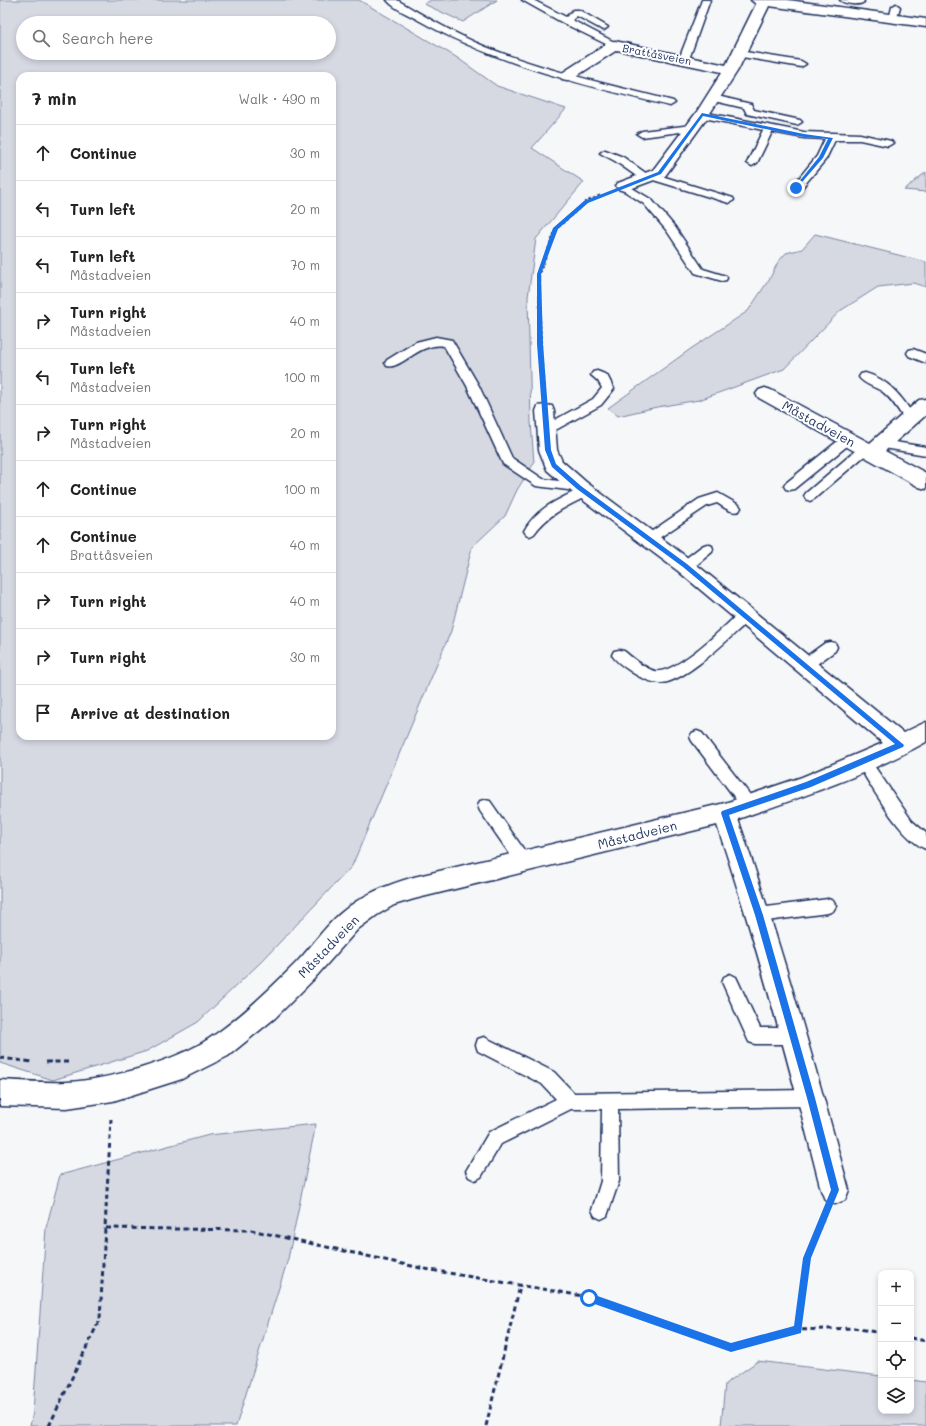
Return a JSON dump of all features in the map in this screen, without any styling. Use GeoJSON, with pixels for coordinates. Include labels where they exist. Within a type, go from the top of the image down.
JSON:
{"type":"FeatureCollection","features":[{"type":"Feature","properties":{"kind":"street"},"geometry":{"type":"LineString","coordinates":[[624,186],[659,173],[702,115],[731,70],[761,0],[859,5],[894,13],[926,23]]}},
{"type":"Feature","properties":{"kind":"street","name":"Brattåsveien"},"geometry":{"type":"LineString","coordinates":[[568,76],[615,45],[731,70]]}},
{"type":"Feature","properties":{"kind":"street","name":"Måstadveien"},"geometry":{"type":"LineString","coordinates":[[765,394],[848,439],[873,448],[926,482]]}},
{"type":"Feature","properties":{"kind":"street"},"geometry":{"type":"LineString","coordinates":[[873,448],[926,405]]}},
{"type":"Feature","properties":{"kind":"street"},"geometry":{"type":"LineString","coordinates":[[546,421],[548,450],[554,465],[583,490],[685,566],[746,615],[901,745]]}},
{"type":"Feature","properties":{"kind":"street","name":"Måstadveien"},"geometry":{"type":"LineString","coordinates":[[11,1094],[67,1095],[113,1088],[173,1070],[219,1047],[271,1004],[304,972],[349,921],[374,903],[388,896],[414,888],[725,813],[808,784],[901,745],[926,732]]}},
{"type":"Feature","properties":{"kind":"street"},"geometry":{"type":"LineString","coordinates":[[725,813],[759,915],[811,1098],[835,1190]]}},
{"type":"Feature","properties":{"kind":"lane"},"geometry":{"type":"LineString","coordinates":[[391,0],[419,18],[496,54],[568,76],[670,103]]}},
{"type":"Feature","properties":{"kind":"lane"},"geometry":{"type":"LineString","coordinates":[[526,0],[615,45]]}},
{"type":"Feature","properties":{"kind":"lane"},"geometry":{"type":"LineString","coordinates":[[684,59],[706,0]]}},
{"type":"Feature","properties":{"kind":"lane"},"geometry":{"type":"LineString","coordinates":[[844,0],[859,5]]}},
{"type":"Feature","properties":{"kind":"lane"},"geometry":{"type":"LineString","coordinates":[[566,21],[576,12],[604,27]]}},
{"type":"Feature","properties":{"kind":"lane"},"geometry":{"type":"LineString","coordinates":[[739,54],[801,64]]}},
{"type":"Feature","properties":{"kind":"lane"},"geometry":{"type":"LineString","coordinates":[[713,98],[748,106],[750,112],[797,122]]}},
{"type":"Feature","properties":{"kind":"lane"},"geometry":{"type":"LineString","coordinates":[[702,115],[804,135],[831,138],[860,137],[888,143]]}},
{"type":"Feature","properties":{"kind":"lane"},"geometry":{"type":"LineString","coordinates":[[642,134],[692,128]]}},
{"type":"Feature","properties":{"kind":"lane"},"geometry":{"type":"LineString","coordinates":[[752,163],[769,128]]}},
{"type":"Feature","properties":{"kind":"lane"},"geometry":{"type":"LineString","coordinates":[[796,188],[822,157],[831,138]]}},
{"type":"Feature","properties":{"kind":"lane"},"geometry":{"type":"LineString","coordinates":[[605,153],[619,159],[649,177],[729,200]]}},
{"type":"Feature","properties":{"kind":"lane"},"geometry":{"type":"LineString","coordinates":[[624,186],[648,202],[671,229],[699,271],[722,278]]}},
{"type":"Feature","properties":{"kind":"lane"},"geometry":{"type":"LineString","coordinates":[[391,363],[420,345],[436,341],[448,343],[473,386],[507,461],[540,483],[583,490]]}},
{"type":"Feature","properties":{"kind":"lane"},"geometry":{"type":"LineString","coordinates":[[913,353],[926,359]]}},
{"type":"Feature","properties":{"kind":"lane"},"geometry":{"type":"LineString","coordinates":[[546,421],[597,402],[608,389],[603,378],[597,375]]}},
{"type":"Feature","properties":{"kind":"lane"},"geometry":{"type":"LineString","coordinates":[[865,377],[884,386],[899,401],[910,419]]}},
{"type":"Feature","properties":{"kind":"lane"},"geometry":{"type":"LineString","coordinates":[[790,486],[848,439]]}},
{"type":"Feature","properties":{"kind":"lane"},"geometry":{"type":"LineString","coordinates":[[810,496],[873,448],[926,452]]}},
{"type":"Feature","properties":{"kind":"lane"},"geometry":{"type":"LineString","coordinates":[[530,531],[551,508],[583,490]]}},
{"type":"Feature","properties":{"kind":"lane"},"geometry":{"type":"LineString","coordinates":[[648,539],[703,502],[718,498],[735,508]]}},
{"type":"Feature","properties":{"kind":"lane"},"geometry":{"type":"LineString","coordinates":[[685,566],[707,549]]}},
{"type":"Feature","properties":{"kind":"lane"},"geometry":{"type":"LineString","coordinates":[[620,655],[644,674],[664,678],[682,668],[746,615]]}},
{"type":"Feature","properties":{"kind":"lane"},"geometry":{"type":"LineString","coordinates":[[805,665],[830,647]]}},
{"type":"Feature","properties":{"kind":"lane"},"geometry":{"type":"LineString","coordinates":[[697,737],[749,805]]}},
{"type":"Feature","properties":{"kind":"lane"},"geometry":{"type":"LineString","coordinates":[[863,761],[907,826],[926,842]]}},
{"type":"Feature","properties":{"kind":"lane"},"geometry":{"type":"LineString","coordinates":[[485,806],[524,862]]}},
{"type":"Feature","properties":{"kind":"lane"},"geometry":{"type":"LineString","coordinates":[[759,915],[828,906]]}},
{"type":"Feature","properties":{"kind":"lane"},"geometry":{"type":"LineString","coordinates":[[730,982],[755,1036],[793,1036]]}},
{"type":"Feature","properties":{"kind":"lane"},"geometry":{"type":"LineString","coordinates":[[484,1045],[548,1078],[570,1101]]}},
{"type":"Feature","properties":{"kind":"lane","name":"Måstadveien"},"geometry":{"type":"LineString","coordinates":[[0,1108],[11,1094]]}},
{"type":"Feature","properties":{"kind":"lane"},"geometry":{"type":"LineString","coordinates":[[475,1171],[495,1138],[570,1101],[811,1098]]}},
{"type":"Feature","properties":{"kind":"lane"},"geometry":{"type":"LineString","coordinates":[[601,1210],[610,1181],[610,1100]]}},
{"type":"Feature","properties":{"kind":"path"},"geometry":{"type":"LineString","coordinates":[[546,421],[540,344],[539,274],[556,228],[586,202],[624,186]]}},
{"type":"Feature","properties":{"kind":"path"},"geometry":{"type":"LineString","coordinates":[[49,1426],[100,1319],[113,1088]]}},
{"type":"Feature","properties":{"kind":"path"},"geometry":{"type":"LineString","coordinates":[[798,1330],[807,1258],[835,1190]]}},
{"type":"Feature","properties":{"kind":"path"},"geometry":{"type":"LineString","coordinates":[[106,1228],[251,1230],[425,1270],[589,1298],[731,1348],[798,1330],[854,1328],[878,1332]]}},
{"type":"Feature","properties":{"kind":"path"},"geometry":{"type":"LineString","coordinates":[[486,1426],[520,1286]]}},
{"type":"Feature","properties":{"kind":"path"},"geometry":{"type":"LineString","coordinates":[[914,1339],[926,1341]]}},
{"type":"Feature","properties":{"kind":"shaded area"},"geometry":{"type":"Polygon","coordinates":[[[0,0],[359,0],[456,57],[497,86],[566,109],[532,148],[584,182],[536,239],[528,297],[531,422],[534,463],[517,490],[505,516],[472,547],[451,631],[352,866],[262,961],[198,1022],[147,1051],[53,1080],[0,1063],[0,0]]]}},
{"type":"Feature","properties":{"kind":"shaded area"},"geometry":{"type":"Polygon","coordinates":[[[431,0],[497,0],[463,22],[424,4],[431,0]]]}},
{"type":"Feature","properties":{"kind":"shaded area"},"geometry":{"type":"Polygon","coordinates":[[[926,172],[926,192],[904,190],[926,172]]]}},
{"type":"Feature","properties":{"kind":"shaded area"},"geometry":{"type":"Polygon","coordinates":[[[815,234],[926,262],[926,287],[913,283],[878,287],[840,311],[784,369],[699,400],[657,407],[618,416],[608,408],[692,348],[748,311],[770,278],[778,262],[786,253],[802,249],[815,234]]]}},
{"type":"Feature","properties":{"kind":"shaded area"},"geometry":{"type":"Polygon","coordinates":[[[316,1124],[288,1259],[236,1426],[30,1426],[33,1412],[46,1228],[60,1175],[209,1135],[316,1124]]]}},
{"type":"Feature","properties":{"kind":"shaded area"},"geometry":{"type":"Polygon","coordinates":[[[758,1361],[878,1376],[878,1414],[914,1414],[914,1380],[926,1382],[926,1426],[721,1426],[725,1384],[758,1361]]]}},
{"type":"Feature","properties":{"kind":"route"},"geometry":{"type":"LineString","coordinates":[[589,1298],[731,1348],[798,1330],[807,1258],[835,1190],[811,1098],[759,915],[725,813],[808,784],[901,745],[746,615],[685,566],[579,488],[554,465],[548,450],[546,430],[546,411],[540,344],[539,274],[556,228],[586,202],[659,173],[702,115],[804,135],[831,138],[822,157],[796,188]]}}]}
